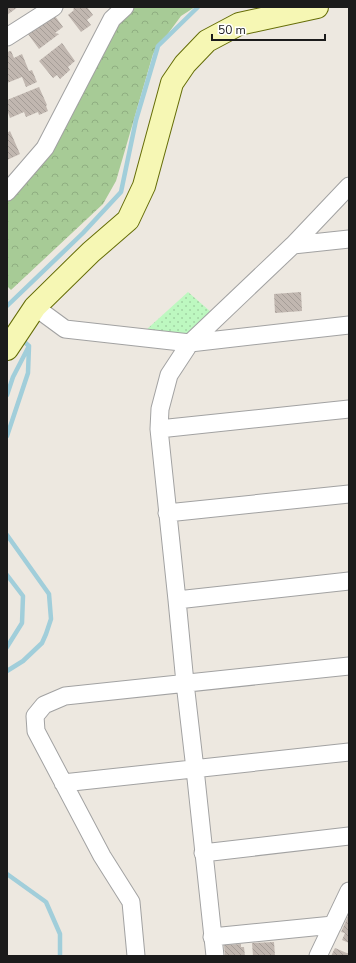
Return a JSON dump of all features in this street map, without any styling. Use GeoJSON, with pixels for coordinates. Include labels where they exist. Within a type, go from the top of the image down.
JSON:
{"type":"FeatureCollection","features":[{"type":"Feature","properties":{"kind":"street"},"geometry":{"type":"LineString","coordinates":[[7,37],[54,7]]}},
{"type":"Feature","properties":{"kind":"street"},"geometry":{"type":"LineString","coordinates":[[7,192],[45,148],[112,19],[124,7]]}},
{"type":"Feature","properties":{"kind":"street"},"geometry":{"type":"LineString","coordinates":[[7,349],[35,308],[91,252],[128,220],[144,186],[172,83],[185,64],[207,41],[239,24],[317,7]]}},
{"type":"Feature","properties":{"kind":"street"},"geometry":{"type":"LineString","coordinates":[[215,956],[195,769],[184,683],[177,600],[158,429],[160,409],[169,375],[190,343],[293,245],[349,186]]}},
{"type":"Feature","properties":{"kind":"street"},"geometry":{"type":"LineString","coordinates":[[293,245],[349,239]]}},
{"type":"Feature","properties":{"kind":"street"},"geometry":{"type":"LineString","coordinates":[[35,308],[65,329],[190,343],[349,325]]}},
{"type":"Feature","properties":{"kind":"street"},"geometry":{"type":"LineString","coordinates":[[158,429],[349,409]]}},
{"type":"Feature","properties":{"kind":"street"},"geometry":{"type":"LineString","coordinates":[[167,513],[349,494]]}},
{"type":"Feature","properties":{"kind":"street"},"geometry":{"type":"LineString","coordinates":[[177,600],[349,581]]}},
{"type":"Feature","properties":{"kind":"street"},"geometry":{"type":"LineString","coordinates":[[136,956],[131,902],[102,856],[36,731],[35,716],[44,705],[65,696],[349,666]]}},
{"type":"Feature","properties":{"kind":"street"},"geometry":{"type":"LineString","coordinates":[[63,783],[349,752]]}},
{"type":"Feature","properties":{"kind":"street"},"geometry":{"type":"LineString","coordinates":[[203,853],[349,836]]}},
{"type":"Feature","properties":{"kind":"street"},"geometry":{"type":"LineString","coordinates":[[318,956],[349,891]]}},
{"type":"Feature","properties":{"kind":"street"},"geometry":{"type":"LineString","coordinates":[[212,937],[333,925]]}},
{"type":"Feature","properties":{"kind":"green space"},"geometry":{"type":"Polygon","coordinates":[[[134,7],[195,7],[181,16],[153,54],[116,181],[103,204],[11,290],[7,286],[7,202],[21,189],[114,30],[134,7]]]}},
{"type":"Feature","properties":{"kind":"green space"},"geometry":{"type":"Polygon","coordinates":[[[188,292],[211,312],[187,336],[146,330],[188,292]]]}},
{"type":"Feature","properties":{"kind":"building"},"geometry":{"type":"Polygon","coordinates":[[[7,7],[18,7],[7,15],[7,7]]]}},
{"type":"Feature","properties":{"kind":"building"},"geometry":{"type":"Polygon","coordinates":[[[75,7],[87,7],[93,15],[87,20],[91,25],[81,32],[68,15],[74,10],[73,9],[75,7]]]}},
{"type":"Feature","properties":{"kind":"building"},"geometry":{"type":"Polygon","coordinates":[[[55,16],[63,27],[55,33],[59,34],[39,49],[28,34],[46,20],[48,21],[55,16]]]}},
{"type":"Feature","properties":{"kind":"building"},"geometry":{"type":"Polygon","coordinates":[[[62,43],[75,61],[68,67],[70,70],[60,79],[57,75],[53,78],[39,61],[62,43]]]}},
{"type":"Feature","properties":{"kind":"building"},"geometry":{"type":"Polygon","coordinates":[[[11,51],[14,58],[22,54],[29,71],[32,70],[37,82],[26,87],[22,77],[7,83],[7,52],[11,51]]]}},
{"type":"Feature","properties":{"kind":"building"},"geometry":{"type":"Polygon","coordinates":[[[39,87],[48,111],[39,115],[38,112],[26,117],[24,112],[10,118],[7,110],[7,100],[39,87]]]}},
{"type":"Feature","properties":{"kind":"building"},"geometry":{"type":"Polygon","coordinates":[[[10,131],[20,154],[7,160],[7,133],[10,131]]]}},
{"type":"Feature","properties":{"kind":"building"},"geometry":{"type":"Polygon","coordinates":[[[301,292],[302,311],[275,313],[274,294],[301,292]]]}},
{"type":"Feature","properties":{"kind":"building"},"geometry":{"type":"Polygon","coordinates":[[[349,914],[349,943],[342,940],[345,933],[341,932],[349,914]]]}},
{"type":"Feature","properties":{"kind":"building"},"geometry":{"type":"Polygon","coordinates":[[[274,942],[275,956],[253,956],[252,943],[274,942]]]}},
{"type":"Feature","properties":{"kind":"building"},"geometry":{"type":"Polygon","coordinates":[[[241,944],[241,947],[244,947],[245,956],[225,956],[224,945],[241,944]]]}},
{"type":"Feature","properties":{"kind":"building"},"geometry":{"type":"Polygon","coordinates":[[[335,948],[349,954],[349,956],[331,956],[335,948]]]}},
{"type":"Feature","properties":{"kind":"waterway"},"geometry":{"type":"LineString","coordinates":[[7,306],[83,233],[121,192],[136,120],[158,46],[198,7]]}},
{"type":"Feature","properties":{"kind":"waterway"},"geometry":{"type":"LineString","coordinates":[[7,395],[13,377],[29,346],[21,339]]}},
{"type":"Feature","properties":{"kind":"waterway"},"geometry":{"type":"LineString","coordinates":[[7,436],[28,373],[29,346]]}},
{"type":"Feature","properties":{"kind":"waterway"},"geometry":{"type":"LineString","coordinates":[[7,535],[49,594],[51,619],[42,643],[23,661],[7,671]]}},
{"type":"Feature","properties":{"kind":"waterway"},"geometry":{"type":"LineString","coordinates":[[7,575],[23,596],[22,623],[7,647]]}},
{"type":"Feature","properties":{"kind":"waterway"},"geometry":{"type":"LineString","coordinates":[[7,874],[46,902],[60,934],[60,956]]}}]}
